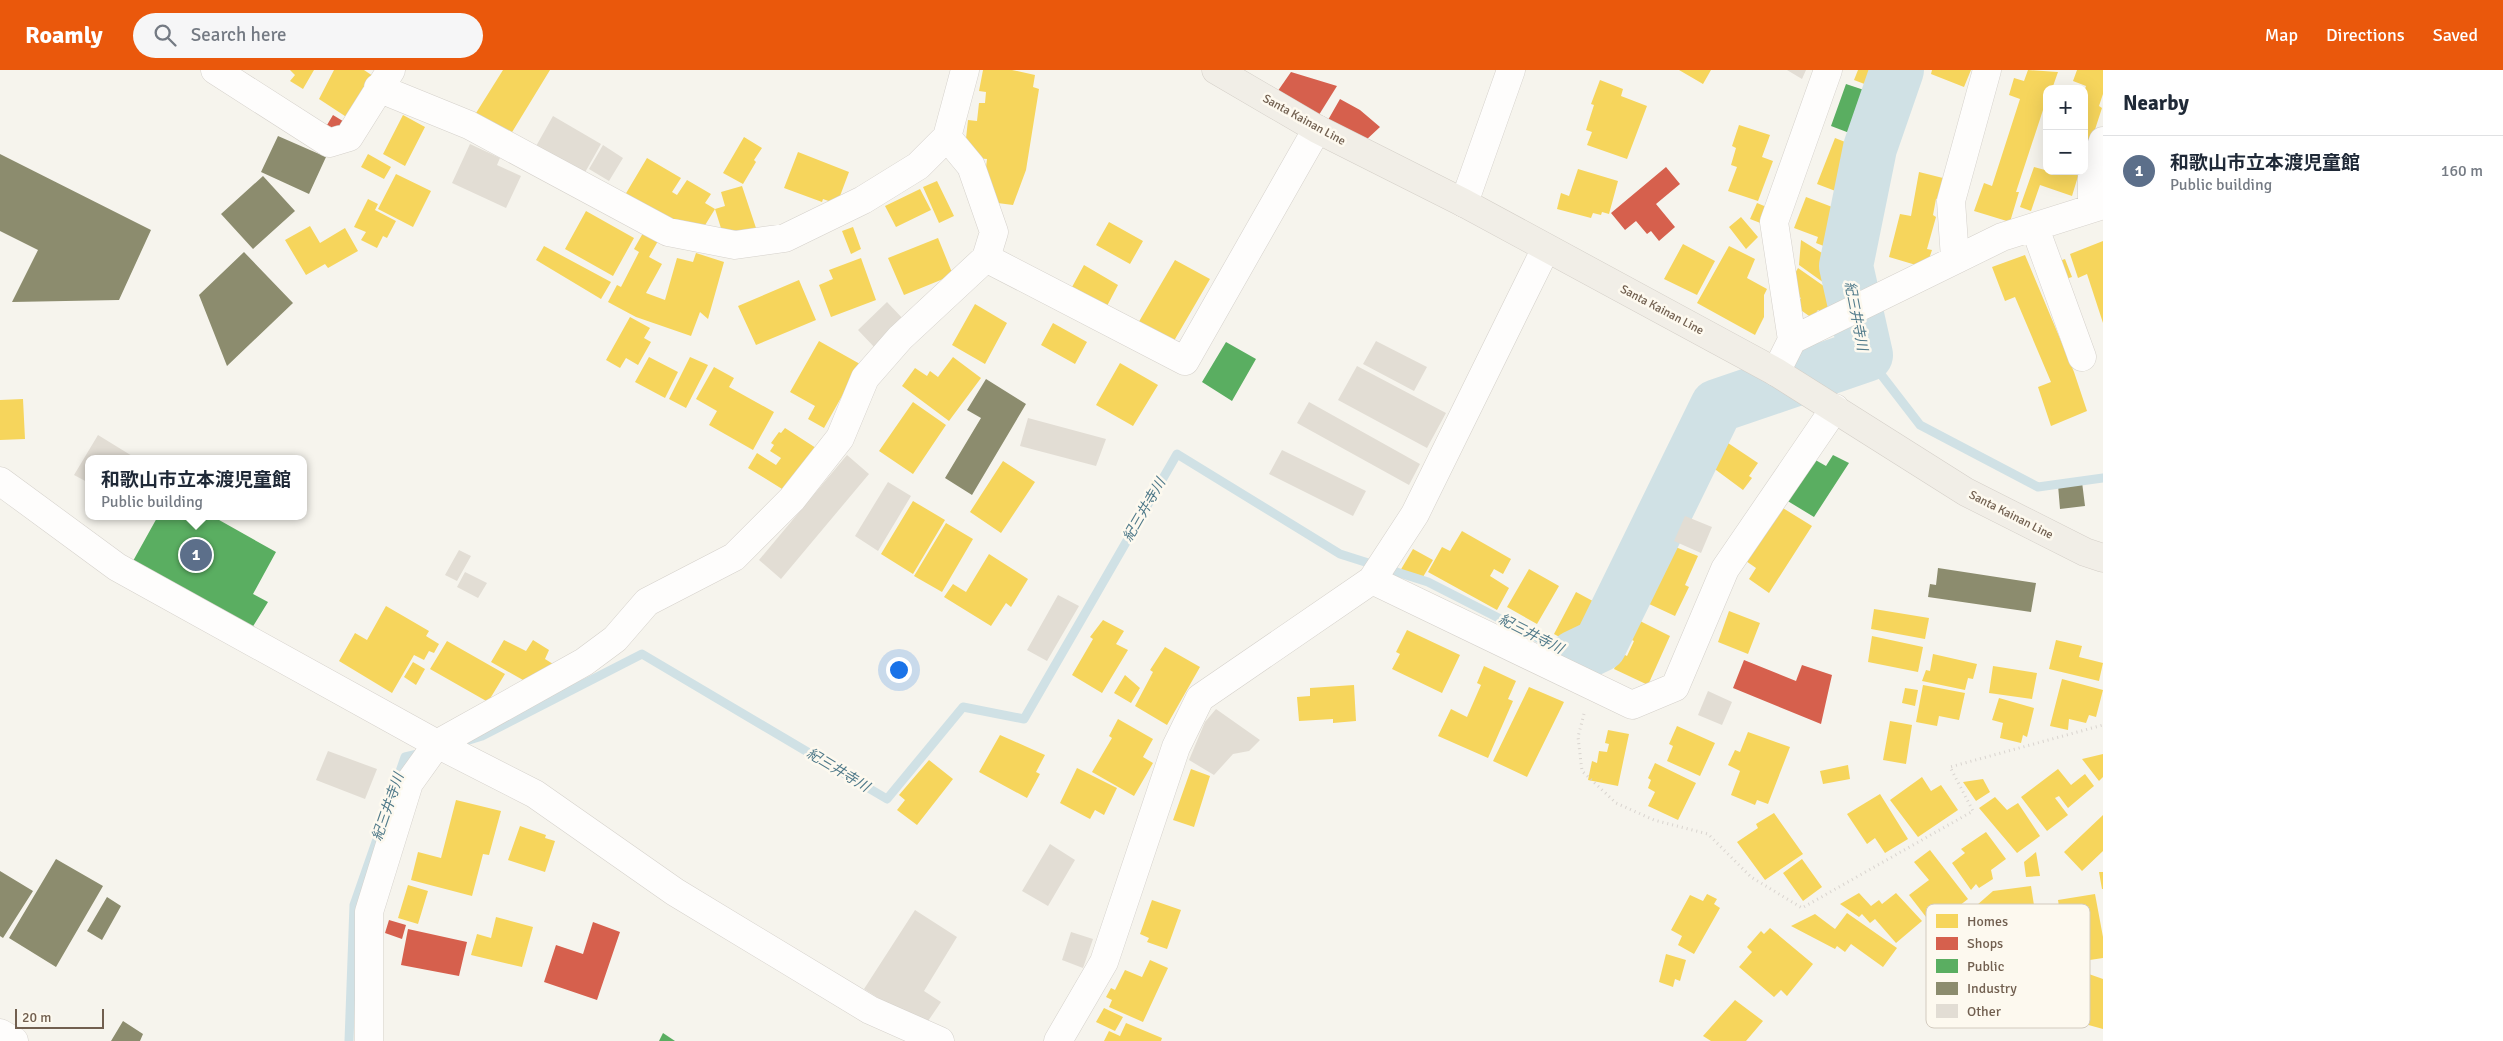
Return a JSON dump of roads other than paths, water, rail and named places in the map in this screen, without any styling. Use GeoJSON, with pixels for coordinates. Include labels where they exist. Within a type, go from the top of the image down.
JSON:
{"type":"FeatureCollection","features":[{"type":"Feature","properties":{"kind":"main road","name":"Santa Kainan Line"},"geometry":{"type":"LineString","coordinates":[[1216,70],[1317,130],[1464,203],[1776,372],[1966,492],[2085,552],[2103,558]]}},
{"type":"Feature","properties":{"kind":"street"},"geometry":{"type":"LineString","coordinates":[[214,70],[329,144],[349,137],[384,79],[668,232],[736,245],[785,238],[863,200],[918,166],[947,137],[965,70]]}},
{"type":"Feature","properties":{"kind":"street"},"geometry":{"type":"LineString","coordinates":[[1464,203],[1511,70]]}},
{"type":"Feature","properties":{"kind":"street"},"geometry":{"type":"LineString","coordinates":[[1776,372],[1792,340],[1774,222],[1828,70]]}},
{"type":"Feature","properties":{"kind":"street"},"geometry":{"type":"LineString","coordinates":[[1955,258],[1951,201],[1987,70]]}},
{"type":"Feature","properties":{"kind":"street"},"geometry":{"type":"LineString","coordinates":[[986,258],[1185,361],[1317,130]]}},
{"type":"Feature","properties":{"kind":"street"},"geometry":{"type":"LineString","coordinates":[[369,1041],[369,912],[409,783],[437,744],[584,662],[615,639],[647,602],[734,558],[792,499],[840,438],[865,378],[900,338],[986,258],[994,232],[971,166],[947,137]]}},
{"type":"Feature","properties":{"kind":"street"},"geometry":{"type":"LineString","coordinates":[[1792,340],[1955,258],[2002,237],[2098,207],[2092,171],[2103,141]]}},
{"type":"Feature","properties":{"kind":"street"},"geometry":{"type":"LineString","coordinates":[[2034,228],[2082,357]]}},
{"type":"Feature","properties":{"kind":"street"},"geometry":{"type":"LineString","coordinates":[[1058,1041],[1104,962],[1176,747],[1200,698],[1372,580],[1415,514],[1546,248]]}},
{"type":"Feature","properties":{"kind":"street"},"geometry":{"type":"LineString","coordinates":[[1372,580],[1632,706],[1675,687],[1725,569],[1835,408]]}},
{"type":"Feature","properties":{"kind":"street"},"geometry":{"type":"LineString","coordinates":[[0,481],[118,568],[437,744],[535,794],[675,892],[870,1010],[940,1041]]}},
{"type":"Feature","properties":{"kind":"street"},"geometry":{"type":"LineString","coordinates":[[0,1033],[14,1041]]}},
{"type":"Feature","properties":{"kind":"waterway","name":"紀三井寺川"},"geometry":{"type":"LineString","coordinates":[[1575,657],[1600,645],[1717,406],[1866,355],[1846,266],[1870,148],[1897,70]]}},
{"type":"Feature","properties":{"kind":"waterway"},"geometry":{"type":"LineString","coordinates":[[1866,355],[1920,425],[2038,487],[2103,478]]}},
{"type":"Feature","properties":{"kind":"waterway","name":"紀三井寺川"},"geometry":{"type":"LineString","coordinates":[[466,741],[482,736],[642,654],[887,799],[963,707],[1024,719],[1177,454],[1340,554],[1428,582],[1575,657]]}},
{"type":"Feature","properties":{"kind":"waterway","name":"紀三井寺川"},"geometry":{"type":"LineString","coordinates":[[396,783],[405,757],[422,753]]}},
{"type":"Feature","properties":{"kind":"waterway","name":"紀三井寺川"},"geometry":{"type":"LineString","coordinates":[[349,1041],[354,905],[384,819]]}},
{"type":"Feature","properties":{"kind":"place","name":"和歌山市立本渡児童館"},"geometry":{"type":"Point","coordinates":[196,555]}}]}
